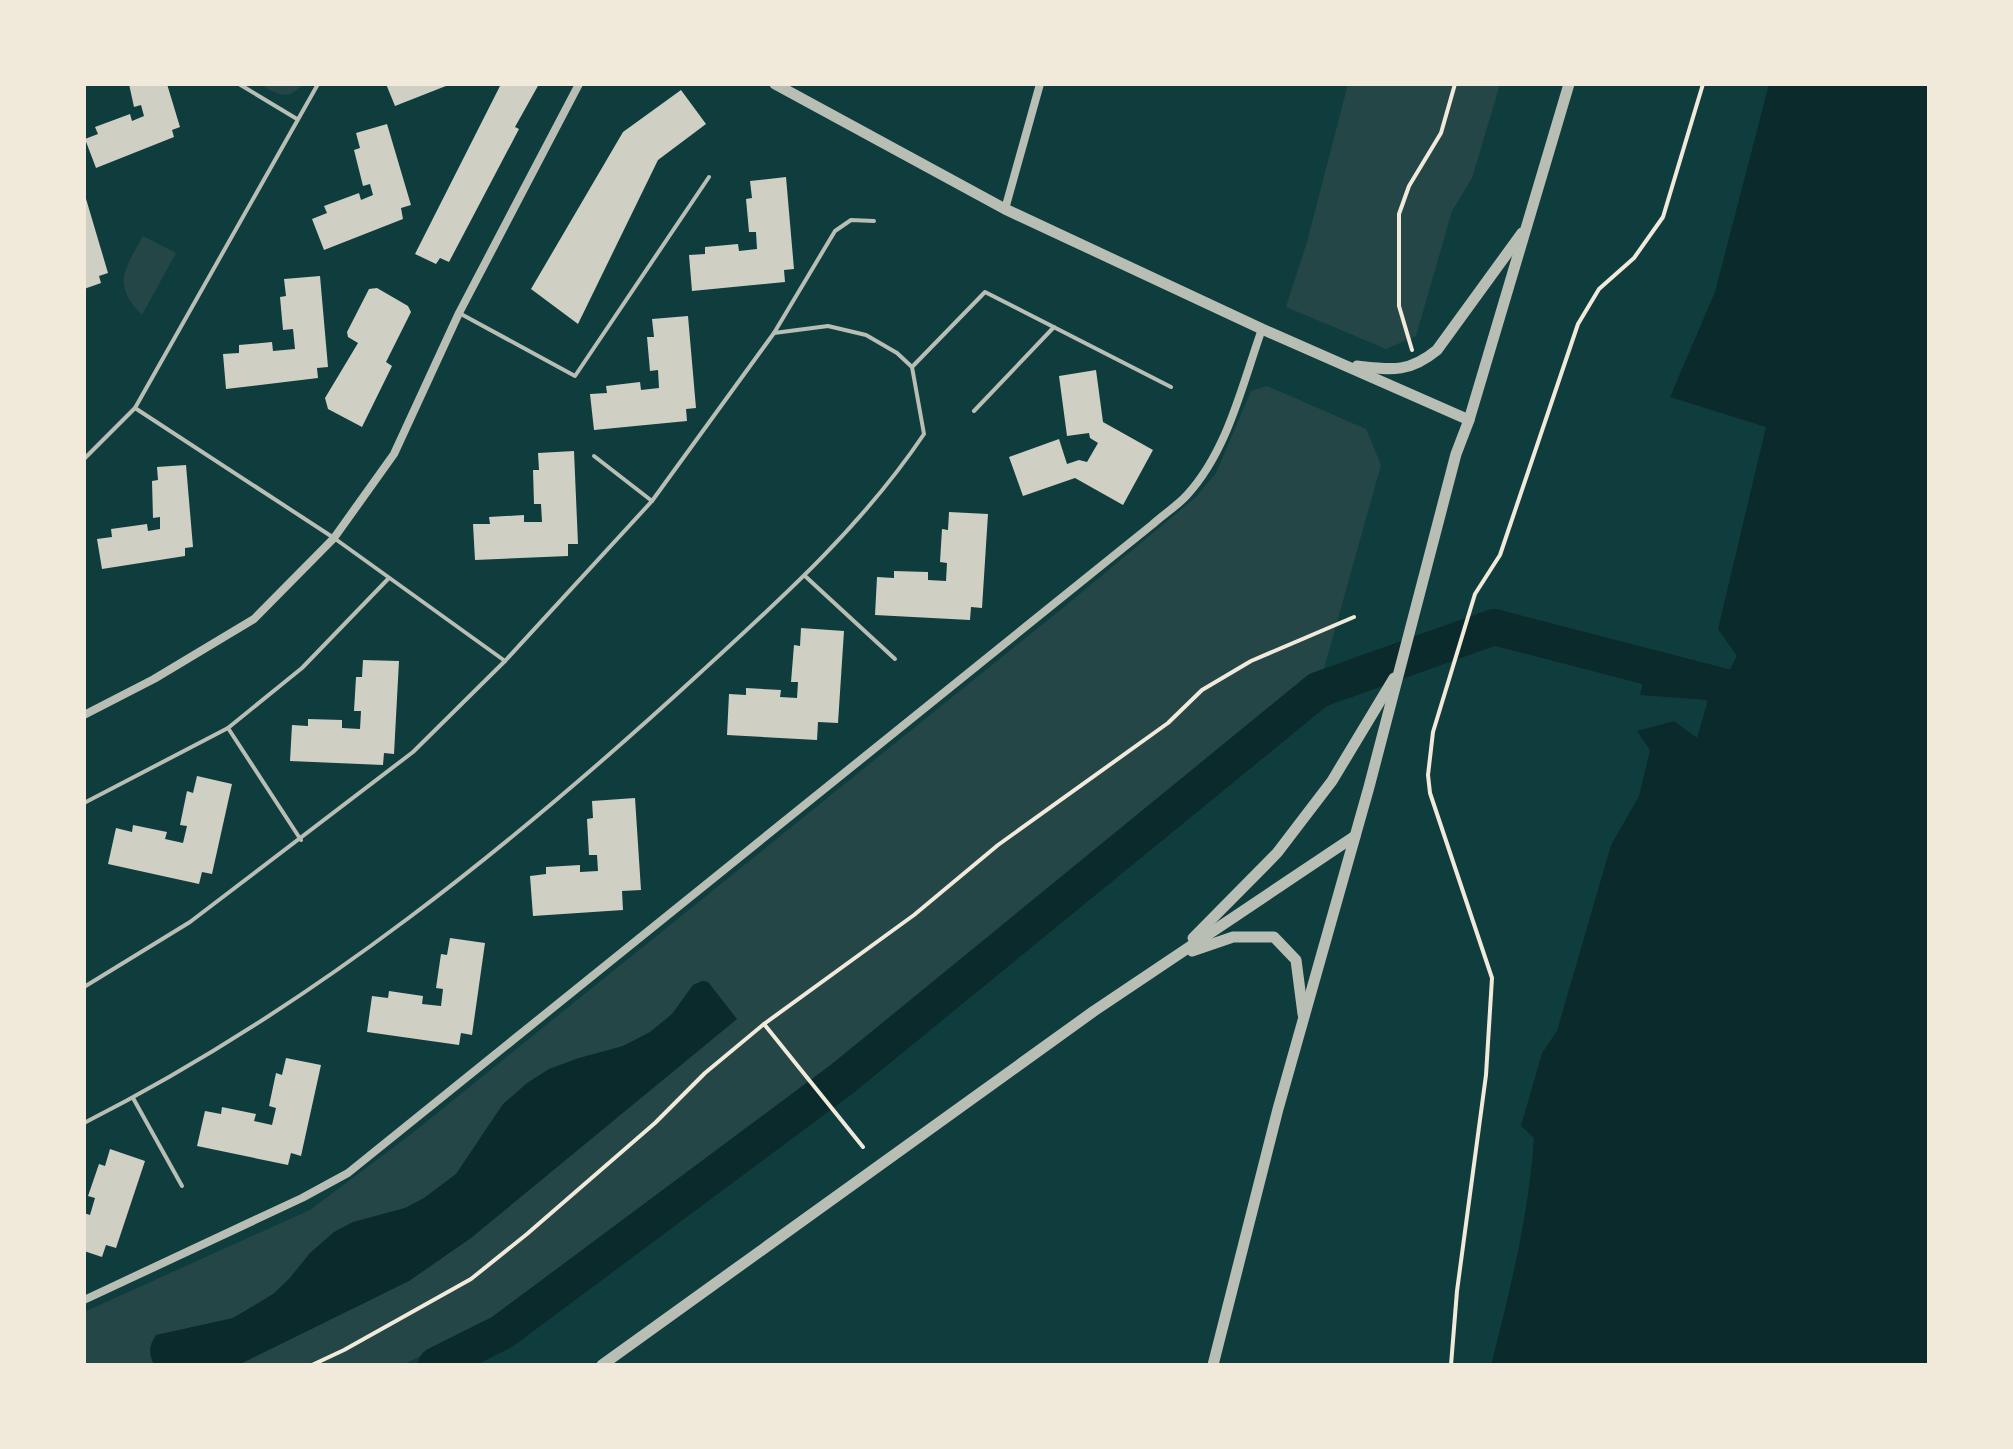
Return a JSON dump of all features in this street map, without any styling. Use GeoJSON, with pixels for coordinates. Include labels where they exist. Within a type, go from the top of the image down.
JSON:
{"type":"FeatureCollection","features":[{"type":"Feature","properties":{"kind":"street"},"geometry":{"type":"LineString","coordinates":[[84,715],[154,679],[254,619],[334,538],[394,454],[459,313],[579,84]]}},
{"type":"Feature","properties":{"kind":"street"},"geometry":{"type":"LineString","coordinates":[[775,84],[1005,209],[1262,329],[1469,420]]}},
{"type":"Feature","properties":{"kind":"street"},"geometry":{"type":"LineString","coordinates":[[1005,209],[1040,84]]}},
{"type":"Feature","properties":{"kind":"street"},"geometry":{"type":"LineString","coordinates":[[1213,1365],[1456,454],[1469,420],[1569,84]]}},
{"type":"Feature","properties":{"kind":"street"},"geometry":{"type":"LineString","coordinates":[[1344,365],[1393,370],[1419,364],[1437,350],[1527,226]]}},
{"type":"Feature","properties":{"kind":"street"},"geometry":{"type":"LineString","coordinates":[[84,1300],[302,1198],[348,1173],[1153,524],[1186,496],[1217,452],[1262,329]]}},
{"type":"Feature","properties":{"kind":"street"},"geometry":{"type":"LineString","coordinates":[[1176,956],[1277,853],[1332,781],[1400,667]]}},
{"type":"Feature","properties":{"kind":"street"},"geometry":{"type":"LineString","coordinates":[[602,1365],[1081,1020],[1355,836]]}},
{"type":"Feature","properties":{"kind":"street"},"geometry":{"type":"LineString","coordinates":[[1176,956],[1233,937],[1274,937],[1296,960],[1303,1019]]}},
{"type":"Feature","properties":{"kind":"lane"},"geometry":{"type":"LineString","coordinates":[[239,84],[297,119]]}},
{"type":"Feature","properties":{"kind":"lane"},"geometry":{"type":"LineString","coordinates":[[84,459],[135,408],[318,84]]}},
{"type":"Feature","properties":{"kind":"lane"},"geometry":{"type":"LineString","coordinates":[[459,313],[575,376],[709,177]]}},
{"type":"Feature","properties":{"kind":"lane"},"geometry":{"type":"LineString","coordinates":[[84,987],[190,922],[413,752],[505,661],[652,501],[774,333],[835,231],[851,220],[874,221]]}},
{"type":"Feature","properties":{"kind":"lane"},"geometry":{"type":"LineString","coordinates":[[912,367],[985,292],[1171,387]]}},
{"type":"Feature","properties":{"kind":"lane"},"geometry":{"type":"LineString","coordinates":[[84,1123],[133,1098],[274,1012],[448,889],[627,740],[805,576],[903,465],[924,434],[912,367],[897,353],[866,335],[828,326],[774,333]]}},
{"type":"Feature","properties":{"kind":"lane"},"geometry":{"type":"LineString","coordinates":[[974,411],[1054,327]]}},
{"type":"Feature","properties":{"kind":"lane"},"geometry":{"type":"LineString","coordinates":[[135,408],[334,538],[505,661]]}},
{"type":"Feature","properties":{"kind":"lane"},"geometry":{"type":"LineString","coordinates":[[594,456],[652,501]]}},
{"type":"Feature","properties":{"kind":"lane"},"geometry":{"type":"LineString","coordinates":[[805,576],[895,659]]}},
{"type":"Feature","properties":{"kind":"lane"},"geometry":{"type":"LineString","coordinates":[[84,803],[228,728],[302,668],[389,579]]}},
{"type":"Feature","properties":{"kind":"lane"},"geometry":{"type":"LineString","coordinates":[[228,728],[301,840]]}},
{"type":"Feature","properties":{"kind":"lane"},"geometry":{"type":"LineString","coordinates":[[133,1098],[182,1186]]}},
{"type":"Feature","properties":{"kind":"path"},"geometry":{"type":"LineString","coordinates":[[1413,352],[1399,306],[1399,214],[1409,186],[1441,133],[1455,84]]}},
{"type":"Feature","properties":{"kind":"path"},"geometry":{"type":"LineString","coordinates":[[1451,1365],[1457,1291],[1486,1075],[1492,978],[1430,793],[1428,775],[1433,732],[1475,594],[1500,555],[1578,324],[1599,289],[1634,258],[1663,217],[1703,84]]}},
{"type":"Feature","properties":{"kind":"path"},"geometry":{"type":"LineString","coordinates":[[312,1365],[471,1279],[655,1123],[705,1073],[764,1024],[914,915],[998,845],[1168,723],[1202,690],[1251,661],[1354,617]]}},
{"type":"Feature","properties":{"kind":"path"},"geometry":{"type":"LineString","coordinates":[[764,1024],[863,1147]]}},
{"type":"Feature","properties":{"kind":"shaded area"},"geometry":{"type":"Polygon","coordinates":[[[260,84],[302,84],[287,95],[260,84]]]}},
{"type":"Feature","properties":{"kind":"shaded area"},"geometry":{"type":"Polygon","coordinates":[[[1348,84],[1500,84],[1472,178],[1452,211],[1416,336],[1386,349],[1286,307],[1307,242],[1348,84]]]}},
{"type":"Feature","properties":{"kind":"shaded area"},"geometry":{"type":"Polygon","coordinates":[[[1769,84],[1929,84],[1929,1365],[1491,1365],[1528,1195],[1534,1138],[1521,1126],[1542,1053],[1557,1031],[1611,845],[1639,796],[1650,750],[1637,731],[1674,721],[1697,738],[1708,700],[1640,695],[1646,670],[1683,683],[1730,669],[1737,656],[1718,629],[1766,427],[1670,397],[1715,292],[1769,84]]]}},
{"type":"Feature","properties":{"kind":"shaded area"},"geometry":{"type":"Polygon","coordinates":[[[143,236],[176,253],[142,315],[127,294],[124,276],[143,236]]]}},
{"type":"Feature","properties":{"kind":"shaded area"},"geometry":{"type":"Polygon","coordinates":[[[1267,386],[1366,429],[1381,465],[1318,690],[558,1289],[402,1365],[84,1365],[84,1312],[310,1210],[410,1135],[1075,598],[1196,497],[1216,473],[1251,391],[1267,386]]]}},
{"type":"Feature","properties":{"kind":"shaded area"},"geometry":{"type":"Polygon","coordinates":[[[708,982],[737,1019],[471,1238],[409,1281],[238,1365],[154,1365],[150,1350],[156,1335],[233,1318],[273,1294],[334,1232],[353,1222],[405,1208],[424,1198],[456,1174],[503,1104],[527,1083],[549,1069],[623,1046],[650,1032],[672,1014],[693,985],[708,982]]]}},
{"type":"Feature","properties":{"kind":"building"},"geometry":{"type":"Polygon","coordinates":[[[129,84],[167,84],[180,127],[172,130],[174,137],[96,168],[85,139],[98,134],[95,127],[130,114],[132,121],[144,116],[141,105],[134,107],[129,84]]]}},
{"type":"Feature","properties":{"kind":"building"},"geometry":{"type":"Polygon","coordinates":[[[386,84],[451,84],[395,106],[386,84]]]}},
{"type":"Feature","properties":{"kind":"building"},"geometry":{"type":"Polygon","coordinates":[[[501,84],[539,84],[515,127],[519,129],[449,262],[440,258],[436,264],[415,254],[501,84]]]}},
{"type":"Feature","properties":{"kind":"building"},"geometry":{"type":"Polygon","coordinates":[[[681,90],[706,124],[658,160],[578,324],[531,289],[623,132],[681,90]]]}},
{"type":"Feature","properties":{"kind":"building"},"geometry":{"type":"Polygon","coordinates":[[[387,124],[411,205],[401,208],[403,219],[324,250],[312,219],[327,213],[324,206],[359,193],[361,200],[373,195],[370,184],[363,186],[354,150],[360,148],[356,133],[387,124]]]}},
{"type":"Feature","properties":{"kind":"building"},"geometry":{"type":"Polygon","coordinates":[[[786,177],[794,269],[784,270],[785,282],[692,291],[689,255],[705,254],[705,247],[738,244],[739,251],[757,249],[756,232],[749,232],[746,199],[752,198],[750,181],[786,177]]]}},
{"type":"Feature","properties":{"kind":"building"},"geometry":{"type":"Polygon","coordinates":[[[84,192],[108,273],[99,276],[101,283],[84,289],[84,192]]]}},
{"type":"Feature","properties":{"kind":"building"},"geometry":{"type":"Polygon","coordinates":[[[320,276],[328,367],[317,368],[318,378],[226,389],[223,354],[239,353],[239,345],[272,342],[273,351],[295,349],[293,329],[283,330],[280,297],[286,296],[284,279],[320,276]]]}},
{"type":"Feature","properties":{"kind":"building"},"geometry":{"type":"Polygon","coordinates":[[[377,288],[408,306],[411,312],[386,362],[392,366],[362,427],[328,409],[325,398],[358,343],[348,337],[347,332],[369,289],[377,288]]]}},
{"type":"Feature","properties":{"kind":"building"},"geometry":{"type":"Polygon","coordinates":[[[688,316],[696,408],[686,409],[687,421],[594,430],[590,394],[607,393],[606,386],[640,382],[641,390],[659,388],[658,370],[650,371],[647,337],[654,337],[652,319],[688,316]]]}},
{"type":"Feature","properties":{"kind":"building"},"geometry":{"type":"Polygon","coordinates":[[[1096,370],[1103,422],[1153,450],[1123,505],[1075,478],[1023,496],[1009,457],[1059,439],[1067,464],[1079,460],[1087,462],[1098,443],[1090,438],[1089,433],[1067,436],[1059,376],[1096,370]]]}},
{"type":"Feature","properties":{"kind":"building"},"geometry":{"type":"Polygon","coordinates":[[[574,451],[578,544],[568,544],[568,556],[475,560],[473,524],[490,524],[489,517],[524,515],[524,522],[542,522],[541,504],[534,504],[533,470],[539,470],[538,453],[574,451]]]}},
{"type":"Feature","properties":{"kind":"building"},"geometry":{"type":"Polygon","coordinates":[[[186,465],[193,547],[185,548],[185,556],[102,569],[97,539],[112,537],[111,529],[147,524],[148,531],[160,529],[160,517],[153,518],[152,481],[158,480],[157,467],[186,465]]]}},
{"type":"Feature","properties":{"kind":"building"},"geometry":{"type":"Polygon","coordinates":[[[949,512],[988,514],[982,608],[971,607],[970,620],[875,615],[877,577],[894,578],[894,571],[928,572],[928,580],[946,581],[947,563],[940,562],[942,529],[948,530],[949,512]]]}},
{"type":"Feature","properties":{"kind":"building"},"geometry":{"type":"Polygon","coordinates":[[[801,628],[844,631],[838,723],[818,722],[817,740],[727,735],[729,694],[746,695],[746,688],[781,690],[780,697],[797,698],[798,682],[791,682],[794,645],[800,646],[801,628]]]}},
{"type":"Feature","properties":{"kind":"building"},"geometry":{"type":"Polygon","coordinates":[[[363,660],[399,661],[394,754],[384,753],[383,765],[290,761],[292,725],[308,726],[308,719],[342,720],[342,728],[360,729],[361,711],[354,711],[356,677],[362,677],[363,660]]]}},
{"type":"Feature","properties":{"kind":"building"},"geometry":{"type":"Polygon","coordinates":[[[197,776],[232,784],[212,874],[202,872],[199,884],[108,864],[116,828],[132,832],[133,825],[167,832],[165,839],[183,843],[187,826],[180,825],[187,791],[193,793],[197,776]]]}},
{"type":"Feature","properties":{"kind":"building"},"geometry":{"type":"Polygon","coordinates":[[[635,798],[641,890],[622,891],[623,910],[533,916],[530,876],[546,874],[546,867],[580,865],[580,872],[598,871],[597,855],[589,855],[587,819],[593,818],[592,801],[635,798]]]}},
{"type":"Feature","properties":{"kind":"building"},"geometry":{"type":"Polygon","coordinates":[[[450,938],[485,943],[472,1035],[461,1033],[459,1045],[367,1032],[372,996],[388,998],[389,991],[423,996],[422,1004],[441,1006],[443,989],[436,988],[441,954],[447,955],[450,938]]]}},
{"type":"Feature","properties":{"kind":"building"},"geometry":{"type":"Polygon","coordinates":[[[286,1058],[321,1065],[301,1156],[291,1153],[288,1165],[197,1146],[205,1111],[221,1114],[222,1107],[256,1114],[254,1121],[272,1125],[276,1108],[269,1106],[276,1073],[282,1075],[286,1058]]]}},
{"type":"Feature","properties":{"kind":"building"},"geometry":{"type":"Polygon","coordinates":[[[110,1149],[145,1161],[116,1248],[106,1245],[102,1257],[84,1251],[84,1213],[90,1215],[95,1198],[88,1196],[99,1164],[105,1166],[110,1149]]]}},
{"type":"Feature","properties":{"kind":"waterway"},"geometry":{"type":"LineString","coordinates":[[436,1365],[502,1332],[842,1079],[1318,690],[1494,627],[1741,691]]}}]}
